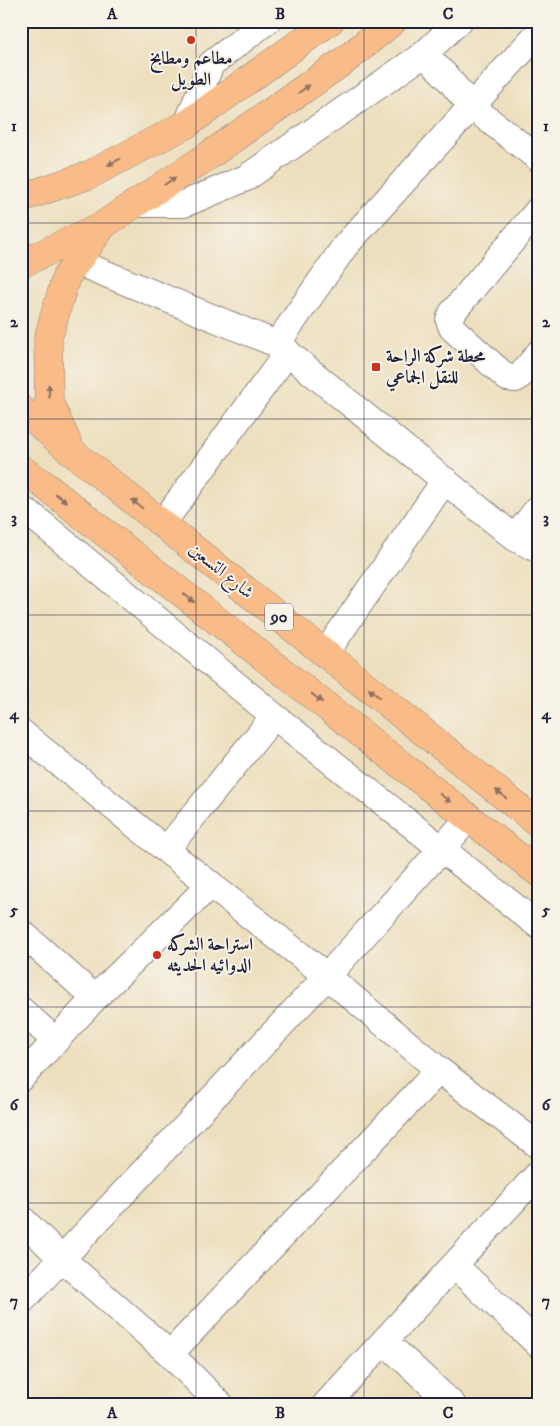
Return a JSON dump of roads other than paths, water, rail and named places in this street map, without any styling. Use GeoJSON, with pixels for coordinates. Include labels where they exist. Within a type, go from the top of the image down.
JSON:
{"type":"FeatureCollection","features":[{"type":"Feature","properties":{"kind":"highway"},"geometry":{"type":"LineString","coordinates":[[21,198],[89,175],[187,124],[330,21]]}},
{"type":"Feature","properties":{"kind":"highway"},"geometry":{"type":"LineString","coordinates":[[21,264],[103,225],[208,156],[348,58],[393,21]]}},
{"type":"Feature","properties":{"kind":"highway"},"geometry":{"type":"LineString","coordinates":[[72,452],[49,402],[48,338],[66,277],[103,225]]}},
{"type":"Feature","properties":{"kind":"highway","name":"شارع التسعين"},"geometry":{"type":"LineString","coordinates":[[21,409],[72,452],[539,824]]}},
{"type":"Feature","properties":{"kind":"highway","name":"90"},"geometry":{"type":"LineString","coordinates":[[30,475],[539,873]]}},
{"type":"Feature","properties":{"kind":"street"},"geometry":{"type":"LineString","coordinates":[[187,124],[211,64],[267,21]]}},
{"type":"Feature","properties":{"kind":"street"},"geometry":{"type":"LineString","coordinates":[[134,204],[184,204],[246,178],[424,54],[459,21]]}},
{"type":"Feature","properties":{"kind":"street"},"geometry":{"type":"LineString","coordinates":[[162,524],[282,348],[346,246],[539,32]]}},
{"type":"Feature","properties":{"kind":"street"},"geometry":{"type":"LineString","coordinates":[[424,54],[446,76],[472,107],[539,159]]}},
{"type":"Feature","properties":{"kind":"street"},"geometry":{"type":"LineString","coordinates":[[539,209],[452,313],[449,320],[452,328],[507,378],[516,379],[539,353]]}},
{"type":"Feature","properties":{"kind":"street"},"geometry":{"type":"LineString","coordinates":[[77,262],[282,348],[515,538],[539,550]]}},
{"type":"Feature","properties":{"kind":"street"},"geometry":{"type":"LineString","coordinates":[[30,475],[25,517],[441,850],[539,926]]}},
{"type":"Feature","properties":{"kind":"street"},"geometry":{"type":"LineString","coordinates":[[325,654],[444,480]]}},
{"type":"Feature","properties":{"kind":"street"},"geometry":{"type":"LineString","coordinates":[[515,538],[539,507]]}},
{"type":"Feature","properties":{"kind":"street"},"geometry":{"type":"LineString","coordinates":[[166,850],[274,716]]}},
{"type":"Feature","properties":{"kind":"street"},"geometry":{"type":"LineString","coordinates":[[26,743],[210,884],[327,976],[439,1070],[539,1146]]}},
{"type":"Feature","properties":{"kind":"street"},"geometry":{"type":"LineString","coordinates":[[21,1302],[327,976],[469,817]]}},
{"type":"Feature","properties":{"kind":"street"},"geometry":{"type":"LineString","coordinates":[[21,1078],[95,998],[210,884]]}},
{"type":"Feature","properties":{"kind":"street"},"geometry":{"type":"LineString","coordinates":[[21,932],[95,998]]}},
{"type":"Feature","properties":{"kind":"street"},"geometry":{"type":"LineString","coordinates":[[21,1010],[56,1041]]}},
{"type":"Feature","properties":{"kind":"street"},"geometry":{"type":"LineString","coordinates":[[170,1354],[439,1070]]}},
{"type":"Feature","properties":{"kind":"street"},"geometry":{"type":"LineString","coordinates":[[325,1405],[539,1173]]}},
{"type":"Feature","properties":{"kind":"street"},"geometry":{"type":"LineString","coordinates":[[21,1218],[62,1259],[170,1354],[220,1405]]}},
{"type":"Feature","properties":{"kind":"street"},"geometry":{"type":"LineString","coordinates":[[454,1265],[539,1345]]}},
{"type":"Feature","properties":{"kind":"street"},"geometry":{"type":"LineString","coordinates":[[384,1341],[452,1405]]}},
{"type":"Feature","properties":{"kind":"place","name":"مطاعم ومطابخ الطويل"},"geometry":{"type":"Point","coordinates":[191,40]}},
{"type":"Feature","properties":{"kind":"place","name":"محطة شركة الراحة للنقل الجماعي"},"geometry":{"type":"Point","coordinates":[376,367]}},
{"type":"Feature","properties":{"kind":"place","name":"استراحة الشركه الدوائيه الحديثه"},"geometry":{"type":"Point","coordinates":[157,955]}}]}
